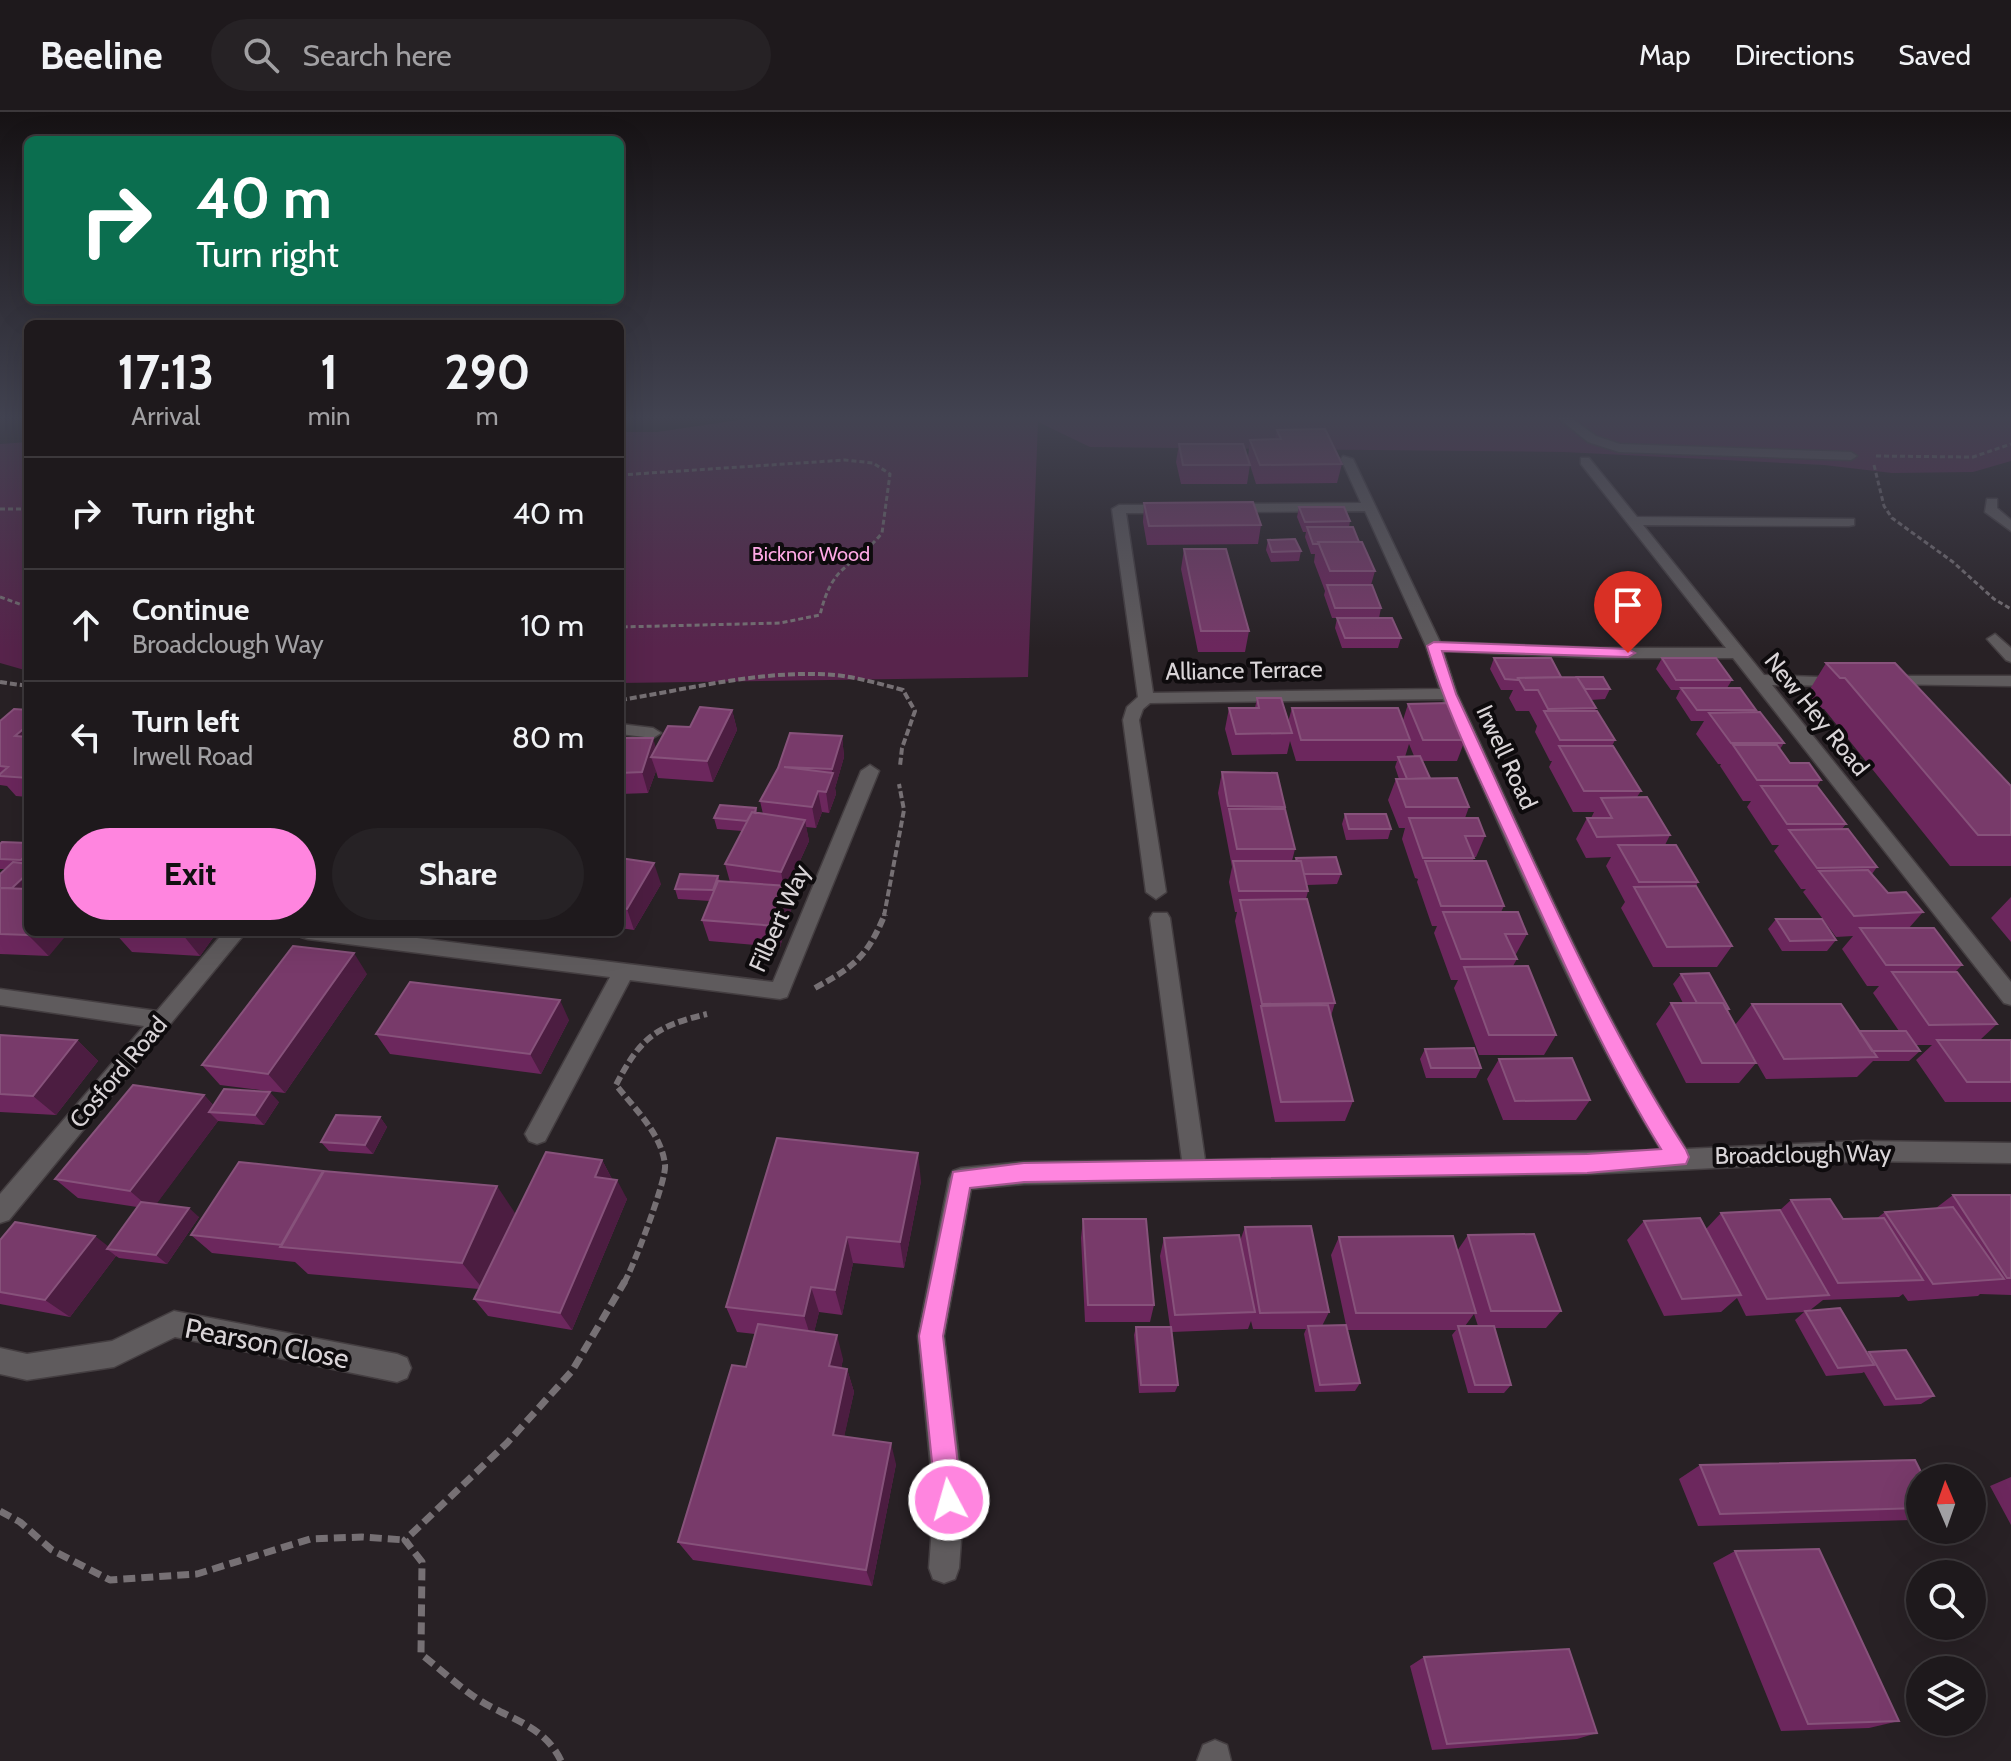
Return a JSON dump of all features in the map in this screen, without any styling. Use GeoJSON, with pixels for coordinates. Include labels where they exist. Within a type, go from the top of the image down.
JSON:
{"type":"FeatureCollection","features":[{"type":"Feature","properties":{"kind":"street","name":"Irwell Road"},"geometry":{"type":"LineString","coordinates":[[1364,494],[1434,646],[1449,694],[1569,955],[1650,1112],[1678,1157]]}},
{"type":"Feature","properties":{"kind":"street","name":"New Hey Road"},"geometry":{"type":"LineString","coordinates":[[1611,494],[2011,997]]}},
{"type":"Feature","properties":{"kind":"street"},"geometry":{"type":"LineString","coordinates":[[1992,502],[1990,509],[2011,527]]}},
{"type":"Feature","properties":{"kind":"street"},"geometry":{"type":"LineString","coordinates":[[1213,508],[1370,507]]}},
{"type":"Feature","properties":{"kind":"street"},"geometry":{"type":"LineString","coordinates":[[1146,698],[1119,509],[1181,509]]}},
{"type":"Feature","properties":{"kind":"street"},"geometry":{"type":"LineString","coordinates":[[1632,521],[1849,522]]}},
{"type":"Feature","properties":{"kind":"street"},"geometry":{"type":"LineString","coordinates":[[1995,639],[2011,657]]}},
{"type":"Feature","properties":{"kind":"street"},"geometry":{"type":"LineString","coordinates":[[1434,646],[1600,653],[1737,653]]}},
{"type":"Feature","properties":{"kind":"street"},"geometry":{"type":"LineString","coordinates":[[1759,680],[2011,681]]}},
{"type":"Feature","properties":{"kind":"street","name":"Alliance Terrace"},"geometry":{"type":"LineString","coordinates":[[1156,892],[1131,720],[1135,707],[1146,698],[1449,694]]}},
{"type":"Feature","properties":{"kind":"street"},"geometry":{"type":"LineString","coordinates":[[624,729],[653,733]]}},
{"type":"Feature","properties":{"kind":"street","name":"Filbert Way"},"geometry":{"type":"LineString","coordinates":[[340,936],[780,991],[870,771]]}},
{"type":"Feature","properties":{"kind":"street"},"geometry":{"type":"LineString","coordinates":[[1160,918],[1195,1171]]}},
{"type":"Feature","properties":{"kind":"street","name":"Cosford Road"},"geometry":{"type":"LineString","coordinates":[[0,1212],[233,936]]}},
{"type":"Feature","properties":{"kind":"street"},"geometry":{"type":"LineString","coordinates":[[537,1134],[624,971]]}},
{"type":"Feature","properties":{"kind":"street"},"geometry":{"type":"LineString","coordinates":[[0,997],[162,1020]]}},
{"type":"Feature","properties":{"kind":"street","name":"Broadclough Way"},"geometry":{"type":"LineString","coordinates":[[944,1568],[949,1500],[931,1336],[961,1179],[1024,1173],[1587,1164],[1678,1157],[1862,1151],[2011,1153]]}},
{"type":"Feature","properties":{"kind":"street","name":"Pearson Close"},"geometry":{"type":"LineString","coordinates":[[0,1361],[27,1367],[114,1354],[174,1324],[397,1368]]}},
{"type":"Feature","properties":{"kind":"path"},"geometry":{"type":"LineString","coordinates":[[624,627],[780,623],[820,615],[825,594],[835,574],[882,533],[887,494]]}},
{"type":"Feature","properties":{"kind":"path"},"geometry":{"type":"LineString","coordinates":[[1880,494],[1893,520],[1955,563],[1994,602],[2011,609]]}},
{"type":"Feature","properties":{"kind":"path"},"geometry":{"type":"LineString","coordinates":[[0,509],[24,509]]}},
{"type":"Feature","properties":{"kind":"path"},"geometry":{"type":"LineString","coordinates":[[0,597],[24,606]]}},
{"type":"Feature","properties":{"kind":"path"},"geometry":{"type":"LineString","coordinates":[[0,682],[24,685]]}},
{"type":"Feature","properties":{"kind":"path"},"geometry":{"type":"LineString","coordinates":[[0,1511],[20,1522],[52,1550],[110,1580],[197,1574],[310,1539],[362,1537],[405,1540],[507,1443],[572,1371],[635,1265],[666,1166],[653,1131],[616,1085],[632,1051],[664,1023],[715,1012]]}},
{"type":"Feature","properties":{"kind":"path"},"geometry":{"type":"LineString","coordinates":[[405,1540],[422,1562],[421,1654],[477,1699],[535,1729],[556,1747],[561,1761]]}},
{"type":"Feature","properties":{"kind":"green space"},"geometry":{"type":"Polygon","coordinates":[[[0,494],[24,494],[24,670],[0,663],[0,494]]]}},
{"type":"Feature","properties":{"kind":"green space","name":"Bicknor Wood"},"geometry":{"type":"Polygon","coordinates":[[[624,494],[1035,494],[1028,677],[624,683],[624,494]]]}},
{"type":"Feature","properties":{"kind":"building"},"geometry":{"type":"Polygon","coordinates":[[[1253,502],[1261,525],[1149,526],[1144,503],[1253,502]]]}},
{"type":"Feature","properties":{"kind":"building"},"geometry":{"type":"Polygon","coordinates":[[[1299,507],[1344,507],[1350,521],[1305,522],[1299,507]]]}},
{"type":"Feature","properties":{"kind":"building"},"geometry":{"type":"Polygon","coordinates":[[[1307,527],[1353,527],[1359,542],[1313,544],[1307,527]]]}},
{"type":"Feature","properties":{"kind":"building"},"geometry":{"type":"Polygon","coordinates":[[[1295,539],[1301,551],[1272,552],[1268,540],[1295,539]]]}},
{"type":"Feature","properties":{"kind":"building"},"geometry":{"type":"Polygon","coordinates":[[[1318,542],[1362,542],[1375,571],[1330,571],[1318,542]]]}},
{"type":"Feature","properties":{"kind":"building"},"geometry":{"type":"Polygon","coordinates":[[[1184,549],[1226,549],[1249,631],[1201,631],[1184,549]]]}},
{"type":"Feature","properties":{"kind":"building"},"geometry":{"type":"Polygon","coordinates":[[[1327,585],[1372,585],[1381,608],[1335,608],[1327,585]]]}},
{"type":"Feature","properties":{"kind":"building"},"geometry":{"type":"Polygon","coordinates":[[[1337,618],[1392,618],[1401,638],[1345,638],[1337,618]]]}},
{"type":"Feature","properties":{"kind":"building"},"geometry":{"type":"Polygon","coordinates":[[[1494,658],[1551,658],[1561,677],[1505,679],[1494,658]]]}},
{"type":"Feature","properties":{"kind":"building"},"geometry":{"type":"Polygon","coordinates":[[[1662,658],[1716,658],[1732,680],[1676,680],[1662,658]]]}},
{"type":"Feature","properties":{"kind":"building"},"geometry":{"type":"Polygon","coordinates":[[[1826,663],[1895,663],[2011,786],[2011,835],[1978,835],[1845,678],[1840,678],[1826,663]]]}},
{"type":"Feature","properties":{"kind":"building"},"geometry":{"type":"Polygon","coordinates":[[[1577,677],[1596,708],[1548,709],[1538,690],[1525,690],[1518,678],[1577,677]]]}},
{"type":"Feature","properties":{"kind":"building"},"geometry":{"type":"Polygon","coordinates":[[[1577,677],[1603,677],[1610,689],[1585,689],[1577,677]]]}},
{"type":"Feature","properties":{"kind":"building"},"geometry":{"type":"Polygon","coordinates":[[[1681,688],[1740,688],[1756,710],[1697,710],[1681,688]]]}},
{"type":"Feature","properties":{"kind":"building"},"geometry":{"type":"Polygon","coordinates":[[[1257,698],[1281,698],[1292,733],[1236,734],[1229,708],[1259,708],[1257,698]]]}},
{"type":"Feature","properties":{"kind":"building"},"geometry":{"type":"Polygon","coordinates":[[[1448,703],[1465,740],[1423,740],[1408,704],[1448,703]]]}},
{"type":"Feature","properties":{"kind":"building"},"geometry":{"type":"Polygon","coordinates":[[[700,707],[732,710],[707,761],[651,757],[668,726],[690,727],[700,707]]]}},
{"type":"Feature","properties":{"kind":"building"},"geometry":{"type":"Polygon","coordinates":[[[1292,708],[1398,708],[1410,740],[1301,740],[1292,708]]]}},
{"type":"Feature","properties":{"kind":"building"},"geometry":{"type":"Polygon","coordinates":[[[14,709],[24,710],[24,728],[15,736],[24,737],[24,778],[0,776],[8,767],[0,766],[0,721],[14,709]]]}},
{"type":"Feature","properties":{"kind":"building"},"geometry":{"type":"Polygon","coordinates":[[[1544,711],[1597,711],[1615,740],[1560,740],[1544,711]]]}},
{"type":"Feature","properties":{"kind":"building"},"geometry":{"type":"Polygon","coordinates":[[[1760,712],[1784,743],[1731,743],[1709,713],[1760,712]]]}},
{"type":"Feature","properties":{"kind":"building"},"geometry":{"type":"Polygon","coordinates":[[[790,733],[842,736],[832,769],[784,767],[833,773],[826,792],[818,791],[812,807],[760,801],[778,768],[790,733]]]}},
{"type":"Feature","properties":{"kind":"building"},"geometry":{"type":"Polygon","coordinates":[[[624,738],[653,738],[642,772],[624,773],[624,738]]]}},
{"type":"Feature","properties":{"kind":"building"},"geometry":{"type":"Polygon","coordinates":[[[1733,745],[1777,745],[1790,763],[1809,763],[1821,780],[1757,780],[1733,745]]]}},
{"type":"Feature","properties":{"kind":"building"},"geometry":{"type":"Polygon","coordinates":[[[1559,746],[1613,746],[1641,791],[1584,791],[1559,746]]]}},
{"type":"Feature","properties":{"kind":"building"},"geometry":{"type":"Polygon","coordinates":[[[1420,756],[1430,778],[1407,779],[1398,757],[1420,756]]]}},
{"type":"Feature","properties":{"kind":"building"},"geometry":{"type":"Polygon","coordinates":[[[1222,772],[1277,773],[1285,807],[1228,806],[1222,772]]]}},
{"type":"Feature","properties":{"kind":"building"},"geometry":{"type":"Polygon","coordinates":[[[1457,778],[1469,807],[1406,807],[1396,779],[1457,778]]]}},
{"type":"Feature","properties":{"kind":"building"},"geometry":{"type":"Polygon","coordinates":[[[1761,786],[1817,786],[1846,824],[1787,824],[1761,786]]]}},
{"type":"Feature","properties":{"kind":"building"},"geometry":{"type":"Polygon","coordinates":[[[1647,797],[1670,835],[1597,837],[1587,818],[1612,818],[1601,798],[1647,797]]]}},
{"type":"Feature","properties":{"kind":"building"},"geometry":{"type":"Polygon","coordinates":[[[720,805],[756,808],[747,821],[714,818],[720,805]]]}},
{"type":"Feature","properties":{"kind":"building"},"geometry":{"type":"Polygon","coordinates":[[[1229,809],[1285,809],[1295,849],[1237,849],[1229,809]]]}},
{"type":"Feature","properties":{"kind":"building"},"geometry":{"type":"Polygon","coordinates":[[[752,812],[805,820],[781,872],[725,864],[752,812]]]}},
{"type":"Feature","properties":{"kind":"building"},"geometry":{"type":"Polygon","coordinates":[[[1345,814],[1386,814],[1391,829],[1349,829],[1345,814]]]}},
{"type":"Feature","properties":{"kind":"building"},"geometry":{"type":"Polygon","coordinates":[[[1409,818],[1478,818],[1485,836],[1465,836],[1474,858],[1423,858],[1409,818]]]}},
{"type":"Feature","properties":{"kind":"building"},"geometry":{"type":"Polygon","coordinates":[[[1848,829],[1877,867],[1817,868],[1789,830],[1848,829]]]}},
{"type":"Feature","properties":{"kind":"building"},"geometry":{"type":"Polygon","coordinates":[[[24,843],[24,857],[21,860],[0,859],[0,844],[24,843]]]}},
{"type":"Feature","properties":{"kind":"building"},"geometry":{"type":"Polygon","coordinates":[[[1618,845],[1676,845],[1698,882],[1639,882],[1618,845]]]}},
{"type":"Feature","properties":{"kind":"building"},"geometry":{"type":"Polygon","coordinates":[[[1336,857],[1341,874],[1304,874],[1301,861],[1296,858],[1336,857]]]}},
{"type":"Feature","properties":{"kind":"building"},"geometry":{"type":"Polygon","coordinates":[[[624,859],[654,863],[627,909],[624,909],[624,859]]]}},
{"type":"Feature","properties":{"kind":"building"},"geometry":{"type":"Polygon","coordinates":[[[1233,861],[1301,861],[1308,891],[1239,891],[1233,861]]]}},
{"type":"Feature","properties":{"kind":"building"},"geometry":{"type":"Polygon","coordinates":[[[1425,861],[1486,861],[1504,906],[1441,906],[1425,861]]]}},
{"type":"Feature","properties":{"kind":"building"},"geometry":{"type":"Polygon","coordinates":[[[13,862],[24,863],[24,877],[12,888],[0,888],[0,874],[13,862]]]}},
{"type":"Feature","properties":{"kind":"building"},"geometry":{"type":"Polygon","coordinates":[[[1868,870],[1888,893],[1906,892],[1923,912],[1854,916],[1819,871],[1868,870]]]}},
{"type":"Feature","properties":{"kind":"building"},"geometry":{"type":"Polygon","coordinates":[[[680,874],[718,876],[713,890],[675,889],[680,874]]]}},
{"type":"Feature","properties":{"kind":"building"},"geometry":{"type":"Polygon","coordinates":[[[718,881],[788,886],[775,926],[702,920],[718,881]]]}},
{"type":"Feature","properties":{"kind":"building"},"geometry":{"type":"Polygon","coordinates":[[[1696,886],[1732,946],[1667,947],[1634,887],[1696,886]]]}},
{"type":"Feature","properties":{"kind":"building"},"geometry":{"type":"Polygon","coordinates":[[[0,888],[24,889],[24,935],[0,934],[0,888]]]}},
{"type":"Feature","properties":{"kind":"building"},"geometry":{"type":"Polygon","coordinates":[[[1307,899],[1335,1003],[1262,1004],[1240,900],[1307,899]]]}},
{"type":"Feature","properties":{"kind":"building"},"geometry":{"type":"Polygon","coordinates":[[[1443,912],[1518,912],[1527,934],[1505,934],[1517,959],[1461,959],[1443,912]]]}},
{"type":"Feature","properties":{"kind":"building"},"geometry":{"type":"Polygon","coordinates":[[[1776,919],[1822,919],[1836,940],[1790,941],[1776,919]]]}},
{"type":"Feature","properties":{"kind":"building"},"geometry":{"type":"Polygon","coordinates":[[[1860,928],[1934,928],[1962,965],[1886,965],[1860,928]]]}},
{"type":"Feature","properties":{"kind":"building"},"geometry":{"type":"Polygon","coordinates":[[[293,946],[354,953],[268,1074],[202,1065],[293,946]]]}},
{"type":"Feature","properties":{"kind":"building"},"geometry":{"type":"Polygon","coordinates":[[[1528,966],[1556,1035],[1489,1035],[1464,967],[1528,966]]]}},
{"type":"Feature","properties":{"kind":"building"},"geometry":{"type":"Polygon","coordinates":[[[1892,972],[1957,972],[1997,1024],[1929,1025],[1892,972]]]}},
{"type":"Feature","properties":{"kind":"building"},"geometry":{"type":"Polygon","coordinates":[[[1709,973],[1729,1009],[1723,1003],[1697,1003],[1681,974],[1709,973]]]}},
{"type":"Feature","properties":{"kind":"building"},"geometry":{"type":"Polygon","coordinates":[[[410,982],[560,1000],[530,1054],[376,1034],[410,982]]]}},
{"type":"Feature","properties":{"kind":"building"},"geometry":{"type":"Polygon","coordinates":[[[1671,1003],[1723,1003],[1756,1063],[1702,1063],[1671,1003]]]}},
{"type":"Feature","properties":{"kind":"building"},"geometry":{"type":"Polygon","coordinates":[[[1752,1004],[1841,1004],[1877,1057],[1784,1059],[1752,1004]]]}},
{"type":"Feature","properties":{"kind":"building"},"geometry":{"type":"Polygon","coordinates":[[[1328,1005],[1353,1101],[1281,1102],[1261,1006],[1328,1005]]]}},
{"type":"Feature","properties":{"kind":"building"},"geometry":{"type":"Polygon","coordinates":[[[1859,1031],[1906,1031],[1920,1051],[1872,1051],[1859,1031]]]}},
{"type":"Feature","properties":{"kind":"building"},"geometry":{"type":"Polygon","coordinates":[[[0,1035],[77,1040],[33,1096],[0,1094],[0,1035]]]}},
{"type":"Feature","properties":{"kind":"building"},"geometry":{"type":"Polygon","coordinates":[[[1937,1040],[2011,1040],[2011,1082],[1967,1082],[1937,1040]]]}},
{"type":"Feature","properties":{"kind":"building"},"geometry":{"type":"Polygon","coordinates":[[[1474,1048],[1481,1068],[1431,1068],[1425,1049],[1474,1048]]]}},
{"type":"Feature","properties":{"kind":"building"},"geometry":{"type":"Polygon","coordinates":[[[1572,1058],[1590,1100],[1515,1101],[1499,1059],[1572,1058]]]}},
{"type":"Feature","properties":{"kind":"building"},"geometry":{"type":"Polygon","coordinates":[[[133,1085],[204,1095],[130,1191],[55,1179],[133,1085]]]}},
{"type":"Feature","properties":{"kind":"building"},"geometry":{"type":"Polygon","coordinates":[[[224,1089],[270,1092],[255,1115],[209,1112],[224,1089]]]}},
{"type":"Feature","properties":{"kind":"building"},"geometry":{"type":"Polygon","coordinates":[[[336,1115],[380,1117],[365,1145],[321,1142],[336,1115]]]}},
{"type":"Feature","properties":{"kind":"building"},"geometry":{"type":"Polygon","coordinates":[[[777,1138],[918,1153],[900,1242],[847,1237],[835,1290],[811,1287],[804,1316],[726,1307],[777,1138]]]}},
{"type":"Feature","properties":{"kind":"building"},"geometry":{"type":"Polygon","coordinates":[[[546,1152],[602,1160],[595,1177],[617,1180],[560,1313],[474,1299],[546,1152]]]}},
{"type":"Feature","properties":{"kind":"building"},"geometry":{"type":"Polygon","coordinates":[[[239,1162],[324,1171],[282,1245],[191,1235],[239,1162]]]}},
{"type":"Feature","properties":{"kind":"building"},"geometry":{"type":"Polygon","coordinates":[[[323,1171],[497,1186],[462,1263],[280,1247],[323,1171]]]}},
{"type":"Feature","properties":{"kind":"building"},"geometry":{"type":"Polygon","coordinates":[[[1953,1195],[2011,1195],[2011,1278],[2007,1278],[1953,1195]]]}},
{"type":"Feature","properties":{"kind":"building"},"geometry":{"type":"Polygon","coordinates":[[[1830,1199],[1843,1219],[1884,1218],[1923,1280],[1838,1283],[1791,1200],[1830,1199]]]}},
{"type":"Feature","properties":{"kind":"building"},"geometry":{"type":"Polygon","coordinates":[[[141,1202],[189,1208],[156,1255],[107,1249],[141,1202]]]}},
{"type":"Feature","properties":{"kind":"building"},"geometry":{"type":"Polygon","coordinates":[[[1953,1207],[2004,1279],[1933,1284],[1885,1212],[1953,1207]]]}},
{"type":"Feature","properties":{"kind":"building"},"geometry":{"type":"Polygon","coordinates":[[[1780,1210],[1829,1295],[1767,1299],[1721,1213],[1780,1210]]]}},
{"type":"Feature","properties":{"kind":"building"},"geometry":{"type":"Polygon","coordinates":[[[1700,1218],[1741,1295],[1682,1299],[1644,1221],[1700,1218]]]}},
{"type":"Feature","properties":{"kind":"building"},"geometry":{"type":"Polygon","coordinates":[[[1083,1219],[1146,1219],[1154,1305],[1088,1305],[1083,1219]]]}},
{"type":"Feature","properties":{"kind":"building"},"geometry":{"type":"Polygon","coordinates":[[[15,1222],[95,1236],[45,1300],[0,1292],[0,1240],[15,1222]]]}},
{"type":"Feature","properties":{"kind":"building"},"geometry":{"type":"Polygon","coordinates":[[[1311,1226],[1329,1312],[1260,1313],[1245,1227],[1311,1226]]]}},
{"type":"Feature","properties":{"kind":"building"},"geometry":{"type":"Polygon","coordinates":[[[1534,1234],[1561,1311],[1491,1311],[1468,1235],[1534,1234]]]}},
{"type":"Feature","properties":{"kind":"building"},"geometry":{"type":"Polygon","coordinates":[[[1239,1235],[1255,1312],[1175,1315],[1164,1238],[1239,1235]]]}},
{"type":"Feature","properties":{"kind":"building"},"geometry":{"type":"Polygon","coordinates":[[[1453,1236],[1476,1313],[1356,1313],[1339,1237],[1453,1236]]]}},
{"type":"Feature","properties":{"kind":"building"},"geometry":{"type":"Polygon","coordinates":[[[1840,1308],[1874,1365],[1838,1368],[1805,1311],[1840,1308]]]}},
{"type":"Feature","properties":{"kind":"building"},"geometry":{"type":"Polygon","coordinates":[[[758,1324],[837,1335],[829,1366],[847,1369],[833,1435],[891,1443],[866,1570],[678,1542],[732,1365],[746,1367],[758,1324]]]}},
{"type":"Feature","properties":{"kind":"building"},"geometry":{"type":"Polygon","coordinates":[[[1346,1325],[1360,1383],[1320,1385],[1308,1326],[1346,1325]]]}},
{"type":"Feature","properties":{"kind":"building"},"geometry":{"type":"Polygon","coordinates":[[[1458,1326],[1494,1326],[1511,1385],[1475,1385],[1458,1326]]]}},
{"type":"Feature","properties":{"kind":"building"},"geometry":{"type":"Polygon","coordinates":[[[1136,1327],[1171,1327],[1178,1385],[1141,1385],[1136,1327]]]}},
{"type":"Feature","properties":{"kind":"building"},"geometry":{"type":"Polygon","coordinates":[[[1906,1350],[1934,1396],[1896,1399],[1869,1352],[1906,1350]]]}},
{"type":"Feature","properties":{"kind":"building"},"geometry":{"type":"Polygon","coordinates":[[[1915,1460],[1917,1464],[1906,1464],[1906,1508],[1720,1514],[1700,1465],[1915,1460]]]}},
{"type":"Feature","properties":{"kind":"building"},"geometry":{"type":"Polygon","coordinates":[[[1819,1549],[1899,1721],[1808,1724],[1735,1551],[1819,1549]]]}},
{"type":"Feature","properties":{"kind":"building"},"geometry":{"type":"Polygon","coordinates":[[[1569,1649],[1597,1733],[1447,1744],[1424,1657],[1569,1649]]]}},
{"type":"Feature","properties":{"kind":"route"},"geometry":{"type":"LineString","coordinates":[[949,1500],[931,1336],[961,1179],[1024,1173],[1587,1164],[1678,1157],[1650,1112],[1569,955],[1449,694],[1434,646],[1628,653]]}}]}
